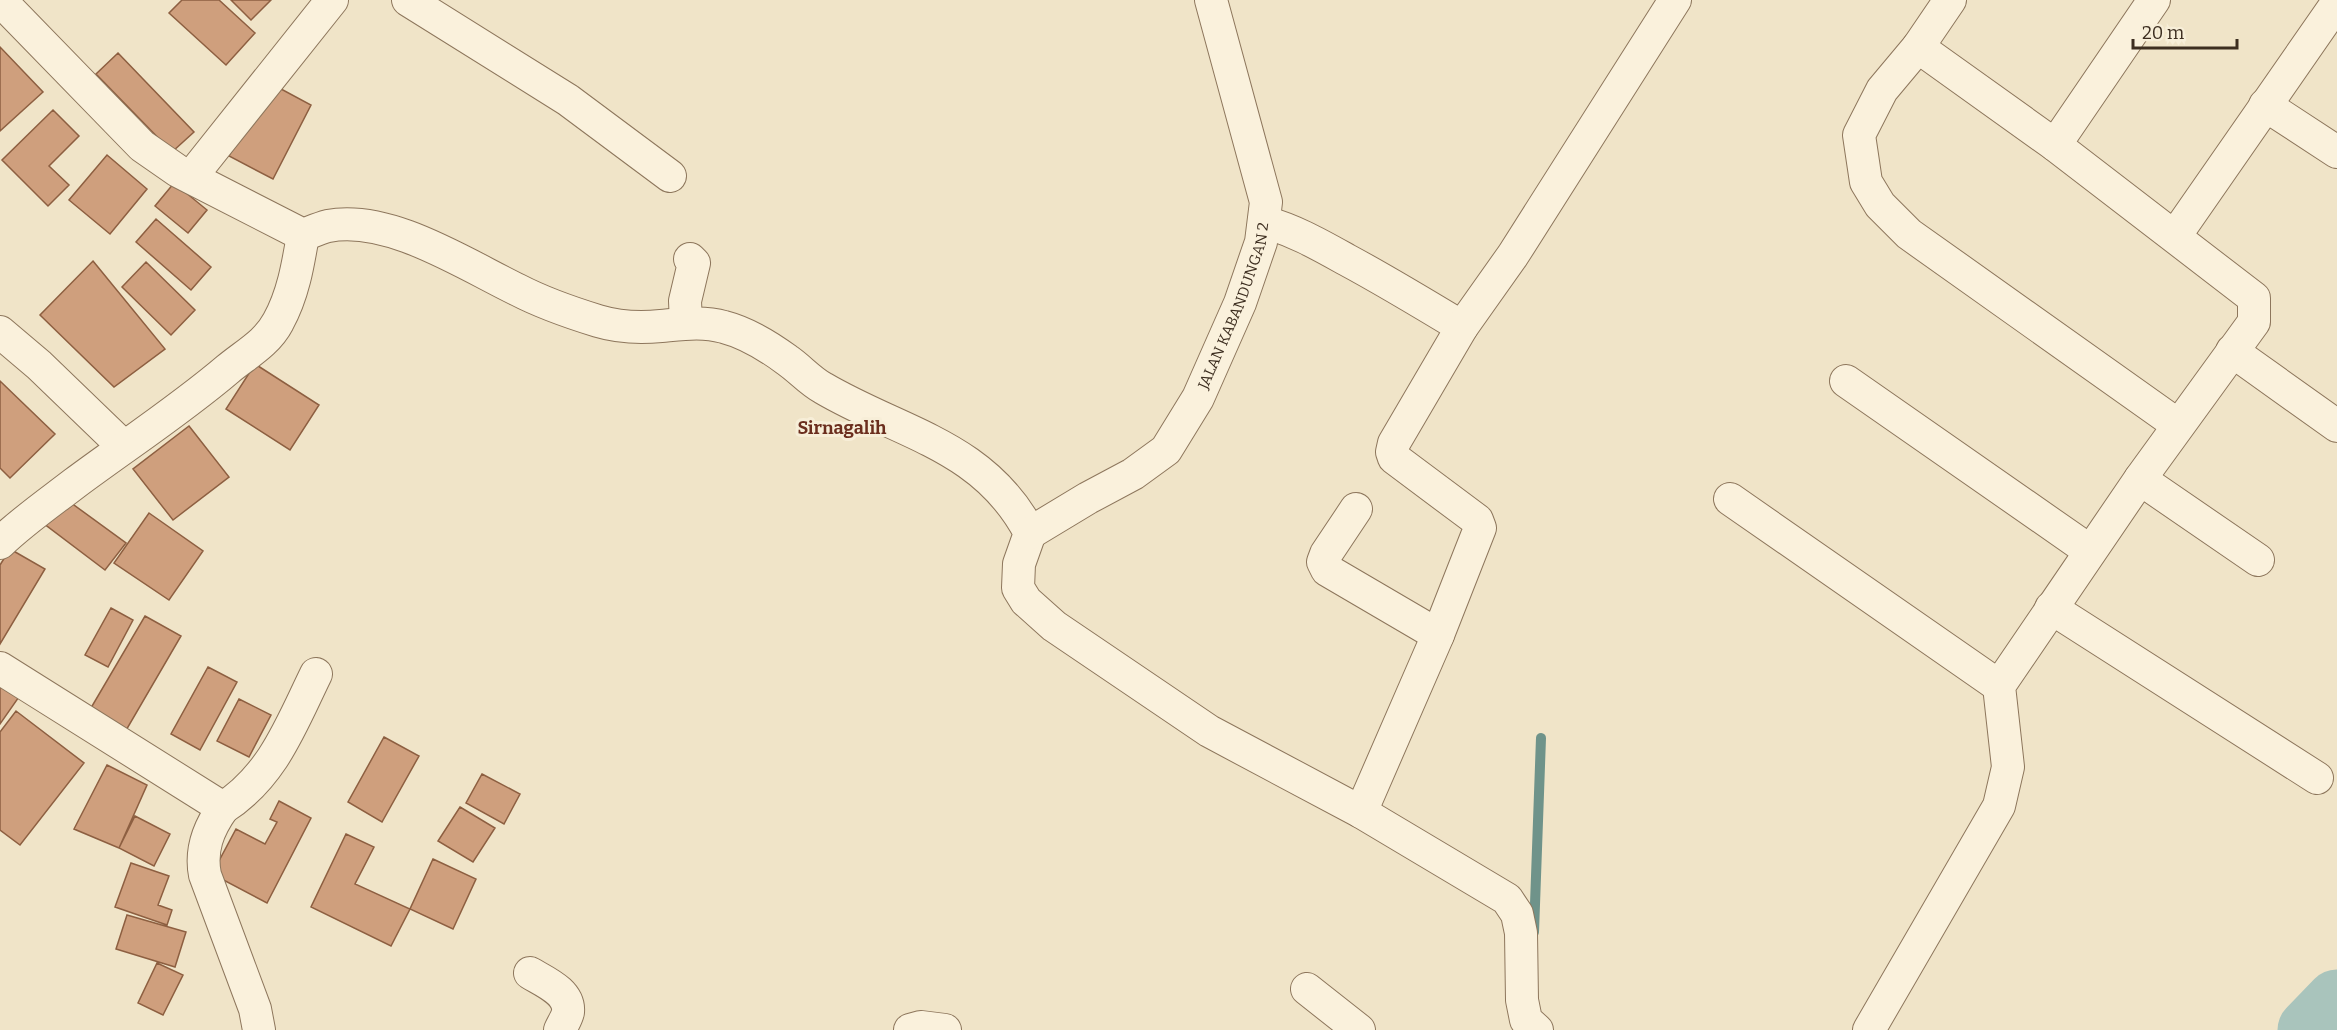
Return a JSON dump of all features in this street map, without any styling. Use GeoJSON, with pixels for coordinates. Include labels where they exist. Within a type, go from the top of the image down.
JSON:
{"type":"FeatureCollection","features":[{"type":"Feature","properties":{"kind":"street"},"geometry":{"type":"LineString","coordinates":[[0,0],[132,138],[158,158],[191,177],[303,235],[327,226],[343,225],[381,230],[409,237],[453,256],[521,292],[600,322],[632,327],[709,323],[743,334],[787,360],[822,388],[955,453],[991,479],[1018,509],[1030,533],[1019,564],[1018,588],[1026,601],[1054,626],[1209,731],[1361,812],[1507,899],[1517,914],[1521,933],[1522,1000],[1527,1027]]}},
{"type":"Feature","properties":{"kind":"street"},"geometry":{"type":"LineString","coordinates":[[191,177],[332,0]]}},
{"type":"Feature","properties":{"kind":"street"},"geometry":{"type":"LineString","coordinates":[[408,0],[568,100],[670,176]]}},
{"type":"Feature","properties":{"kind":"street","name":"JALAN KABANDUNGAN 2"},"geometry":{"type":"LineString","coordinates":[[1030,533],[1132,474],[1166,450],[1198,398],[1240,303],[1261,242],[1266,202],[1211,0]]}},
{"type":"Feature","properties":{"kind":"street"},"geometry":{"type":"LineString","coordinates":[[1361,812],[1438,635],[1480,528],[1477,520],[1394,458],[1392,452],[1394,443],[1462,327],[1513,255],[1675,0]]}},
{"type":"Feature","properties":{"kind":"street"},"geometry":{"type":"LineString","coordinates":[[1950,0],[1918,47],[1882,90],[1859,135],[1866,182],[1880,205],[1909,234],[2178,425]]}},
{"type":"Feature","properties":{"kind":"street"},"geometry":{"type":"LineString","coordinates":[[2055,145],[2154,0]]}},
{"type":"Feature","properties":{"kind":"street"},"geometry":{"type":"LineString","coordinates":[[2175,236],[2337,3]]}},
{"type":"Feature","properties":{"kind":"street"},"geometry":{"type":"LineString","coordinates":[[1869,1030],[1999,806],[2008,767],[1999,686],[2140,479],[2254,322],[2254,298],[2055,145],[1918,47]]}},
{"type":"Feature","properties":{"kind":"street"},"geometry":{"type":"LineString","coordinates":[[2265,105],[2337,152]]}},
{"type":"Feature","properties":{"kind":"street"},"geometry":{"type":"LineString","coordinates":[[1264,222],[1287,228],[1312,241],[1389,283],[1462,327]]}},
{"type":"Feature","properties":{"kind":"street"},"geometry":{"type":"LineString","coordinates":[[0,543],[21,523],[123,446],[196,396],[265,339],[277,324],[294,283],[303,235]]}},
{"type":"Feature","properties":{"kind":"street"},"geometry":{"type":"LineString","coordinates":[[686,323],[685,301],[694,263],[690,259]]}},
{"type":"Feature","properties":{"kind":"street"},"geometry":{"type":"LineString","coordinates":[[0,332],[39,365],[123,446]]}},
{"type":"Feature","properties":{"kind":"street"},"geometry":{"type":"LineString","coordinates":[[2232,351],[2337,426]]}},
{"type":"Feature","properties":{"kind":"street"},"geometry":{"type":"LineString","coordinates":[[1846,381],[2090,551]]}},
{"type":"Feature","properties":{"kind":"street"},"geometry":{"type":"LineString","coordinates":[[2140,479],[2258,560]]}},
{"type":"Feature","properties":{"kind":"street"},"geometry":{"type":"LineString","coordinates":[[1730,499],[1999,686]]}},
{"type":"Feature","properties":{"kind":"street"},"geometry":{"type":"LineString","coordinates":[[1356,509],[1326,554],[1323,562],[1327,570],[1438,635]]}},
{"type":"Feature","properties":{"kind":"street"},"geometry":{"type":"LineString","coordinates":[[2051,608],[2317,778]]}},
{"type":"Feature","properties":{"kind":"street"},"geometry":{"type":"LineString","coordinates":[[0,668],[223,808]]}},
{"type":"Feature","properties":{"kind":"street"},"geometry":{"type":"LineString","coordinates":[[260,1030],[255,1009],[205,875],[202,864],[203,851],[213,821],[223,808],[251,787],[276,756],[316,674]]}},
{"type":"Feature","properties":{"kind":"street"},"geometry":{"type":"LineString","coordinates":[[531,973],[557,990],[566,999],[568,1013],[560,1030]]}},
{"type":"Feature","properties":{"kind":"street"},"geometry":{"type":"LineString","coordinates":[[1307,989],[1359,1030]]}},
{"type":"Feature","properties":{"kind":"street"},"geometry":{"type":"LineString","coordinates":[[910,1030],[921,1027],[945,1030]]}},
{"type":"Feature","properties":{"kind":"building"},"geometry":{"type":"Polygon","coordinates":[[[182,0],[219,0],[255,33],[226,65],[169,13],[182,0]]]}},
{"type":"Feature","properties":{"kind":"building"},"geometry":{"type":"Polygon","coordinates":[[[231,0],[271,0],[251,20],[231,0]]]}},
{"type":"Feature","properties":{"kind":"building"},"geometry":{"type":"Polygon","coordinates":[[[0,47],[43,92],[0,131],[0,47]]]}},
{"type":"Feature","properties":{"kind":"building"},"geometry":{"type":"Polygon","coordinates":[[[118,53],[194,132],[172,152],[96,74],[118,53]]]}},
{"type":"Feature","properties":{"kind":"building"},"geometry":{"type":"Polygon","coordinates":[[[268,82],[311,105],[273,179],[229,156],[268,82]]]}},
{"type":"Feature","properties":{"kind":"building"},"geometry":{"type":"Polygon","coordinates":[[[53,110],[79,136],[49,166],[69,185],[48,206],[2,160],[53,110]]]}},
{"type":"Feature","properties":{"kind":"building"},"geometry":{"type":"Polygon","coordinates":[[[107,155],[147,189],[110,234],[69,200],[107,155]]]}},
{"type":"Feature","properties":{"kind":"building"},"geometry":{"type":"Polygon","coordinates":[[[174,183],[207,210],[188,233],[155,206],[174,183]]]}},
{"type":"Feature","properties":{"kind":"building"},"geometry":{"type":"Polygon","coordinates":[[[156,219],[211,267],[191,290],[136,242],[156,219]]]}},
{"type":"Feature","properties":{"kind":"building"},"geometry":{"type":"Polygon","coordinates":[[[93,261],[165,349],[114,387],[40,315],[93,261]]]}},
{"type":"Feature","properties":{"kind":"building"},"geometry":{"type":"Polygon","coordinates":[[[146,262],[195,310],[171,335],[122,287],[146,262]]]}},
{"type":"Feature","properties":{"kind":"building"},"geometry":{"type":"Polygon","coordinates":[[[255,364],[319,405],[290,450],[226,409],[255,364]]]}},
{"type":"Feature","properties":{"kind":"building"},"geometry":{"type":"Polygon","coordinates":[[[0,381],[55,434],[10,478],[0,468],[0,381]]]}},
{"type":"Feature","properties":{"kind":"building"},"geometry":{"type":"Polygon","coordinates":[[[189,426],[229,477],[173,520],[133,469],[189,426]]]}},
{"type":"Feature","properties":{"kind":"building"},"geometry":{"type":"Polygon","coordinates":[[[63,497],[126,543],[105,570],[43,523],[63,497]]]}},
{"type":"Feature","properties":{"kind":"building"},"geometry":{"type":"Polygon","coordinates":[[[149,513],[203,551],[169,600],[114,563],[149,513]]]}},
{"type":"Feature","properties":{"kind":"building"},"geometry":{"type":"Polygon","coordinates":[[[10,549],[45,569],[0,644],[0,565],[10,549]]]}},
{"type":"Feature","properties":{"kind":"building"},"geometry":{"type":"Polygon","coordinates":[[[111,608],[133,620],[108,667],[85,655],[111,608]]]}},
{"type":"Feature","properties":{"kind":"building"},"geometry":{"type":"Polygon","coordinates":[[[145,616],[181,636],[121,739],[85,718],[145,616]]]}},
{"type":"Feature","properties":{"kind":"building"},"geometry":{"type":"Polygon","coordinates":[[[208,667],[237,682],[200,750],[171,734],[208,667]]]}},
{"type":"Feature","properties":{"kind":"building"},"geometry":{"type":"Polygon","coordinates":[[[0,679],[21,694],[0,724],[0,679]]]}},
{"type":"Feature","properties":{"kind":"building"},"geometry":{"type":"Polygon","coordinates":[[[239,699],[271,715],[249,757],[217,741],[239,699]]]}},
{"type":"Feature","properties":{"kind":"building"},"geometry":{"type":"Polygon","coordinates":[[[16,711],[84,763],[20,845],[0,830],[0,732],[16,711]]]}},
{"type":"Feature","properties":{"kind":"building"},"geometry":{"type":"Polygon","coordinates":[[[384,737],[419,756],[382,822],[348,802],[384,737]]]}},
{"type":"Feature","properties":{"kind":"building"},"geometry":{"type":"Polygon","coordinates":[[[107,765],[147,785],[119,848],[74,829],[107,765]]]}},
{"type":"Feature","properties":{"kind":"building"},"geometry":{"type":"Polygon","coordinates":[[[482,774],[520,794],[504,824],[466,803],[482,774]]]}},
{"type":"Feature","properties":{"kind":"building"},"geometry":{"type":"Polygon","coordinates":[[[279,801],[311,818],[267,903],[212,874],[236,829],[265,844],[277,822],[270,819],[279,801]]]}},
{"type":"Feature","properties":{"kind":"building"},"geometry":{"type":"Polygon","coordinates":[[[460,807],[495,828],[473,862],[438,841],[460,807]]]}},
{"type":"Feature","properties":{"kind":"building"},"geometry":{"type":"Polygon","coordinates":[[[135,816],[170,834],[154,866],[119,848],[135,816]]]}},
{"type":"Feature","properties":{"kind":"building"},"geometry":{"type":"Polygon","coordinates":[[[346,834],[374,847],[355,884],[410,909],[391,946],[311,907],[346,834]]]}},
{"type":"Feature","properties":{"kind":"building"},"geometry":{"type":"Polygon","coordinates":[[[433,859],[476,879],[453,929],[410,909],[433,859]]]}},
{"type":"Feature","properties":{"kind":"building"},"geometry":{"type":"Polygon","coordinates":[[[131,863],[169,876],[158,905],[172,910],[167,925],[115,907],[131,863]]]}},
{"type":"Feature","properties":{"kind":"building"},"geometry":{"type":"Polygon","coordinates":[[[127,915],[186,932],[175,967],[116,949],[127,915]]]}},
{"type":"Feature","properties":{"kind":"building"},"geometry":{"type":"Polygon","coordinates":[[[157,963],[183,975],[163,1015],[138,1003],[157,963]]]}},
{"type":"Feature","properties":{"kind":"waterway"},"geometry":{"type":"LineString","coordinates":[[1534,932],[1541,738]]}},
{"type":"Feature","properties":{"kind":"waterway"},"geometry":{"type":"LineString","coordinates":[[2309,1030],[2337,1001]]}},
{"type":"Feature","properties":{"kind":"district","name":"Sirnagalih"},"geometry":{"type":"Point","coordinates":[842,428]}}]}
